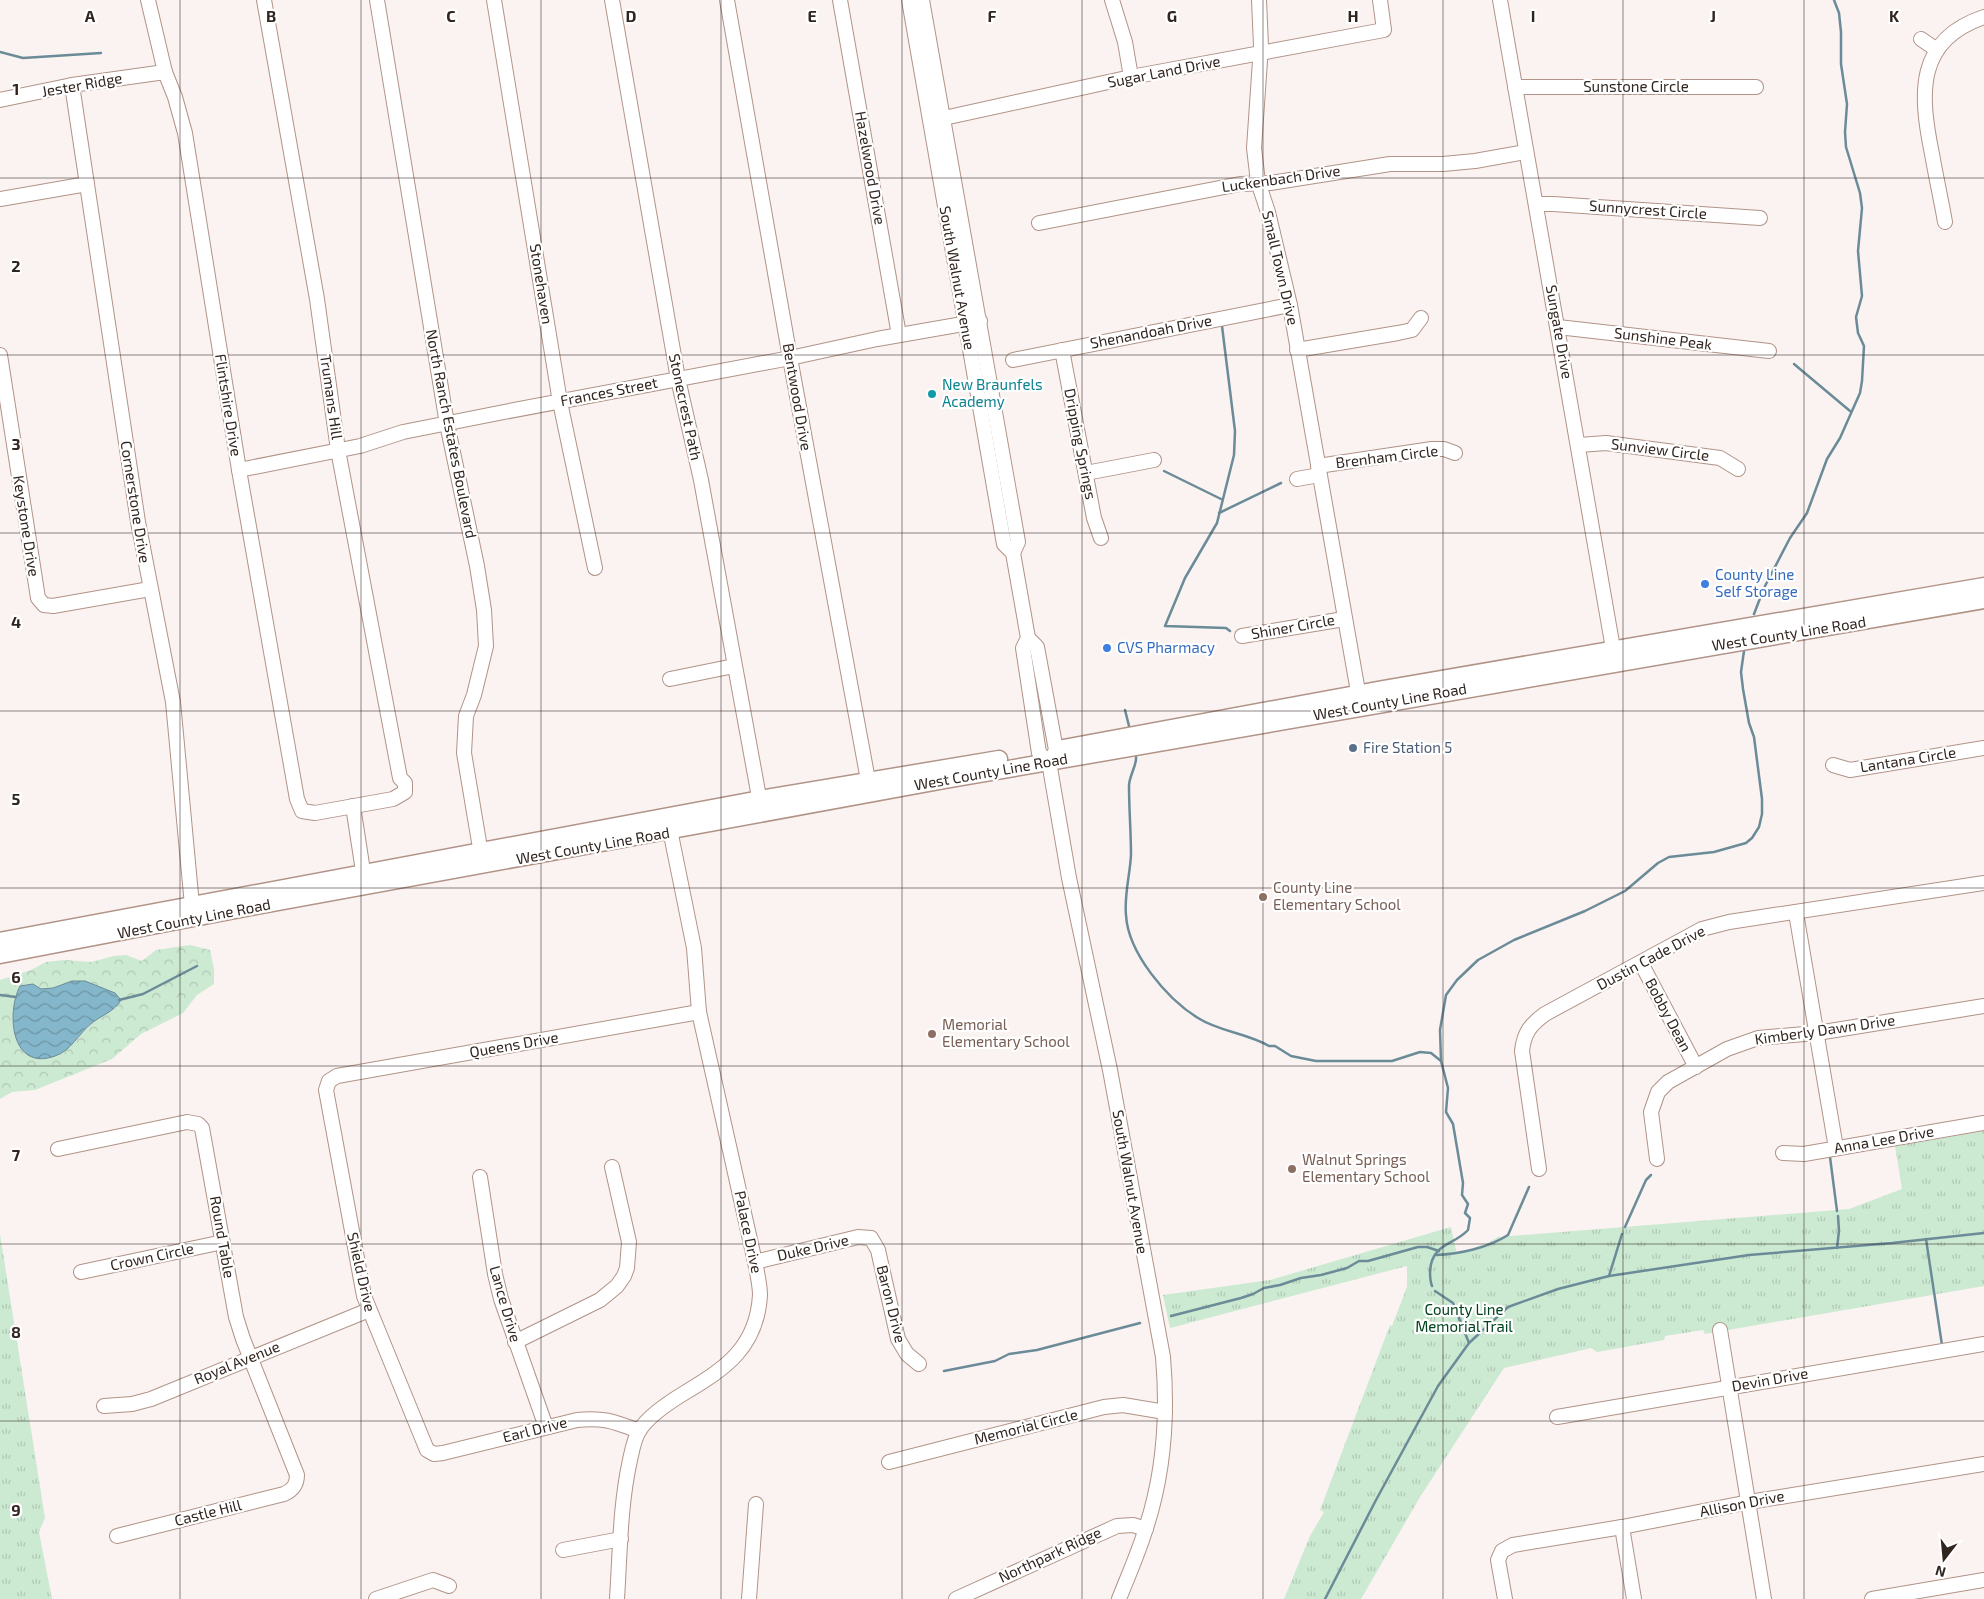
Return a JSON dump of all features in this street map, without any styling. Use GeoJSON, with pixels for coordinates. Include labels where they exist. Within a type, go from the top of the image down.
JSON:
{"type":"FeatureCollection","features":[{"type":"Feature","properties":{"kind":"main road","name":"West County Line Road"},"geometry":{"type":"LineString","coordinates":[[1720,639],[1984,586]]}},
{"type":"Feature","properties":{"kind":"main road","name":"West County Line Road"},"geometry":{"type":"LineString","coordinates":[[0,955],[193,912],[869,787],[1359,700],[1720,639],[1984,600]]}},
{"type":"Feature","properties":{"kind":"main road","name":"West County Line Road"},"geometry":{"type":"LineString","coordinates":[[0,941],[193,912]]}},
{"type":"Feature","properties":{"kind":"street","name":"Flintshire Drive"},"geometry":{"type":"LineString","coordinates":[[148,0],[165,72],[175,97],[185,133],[239,470],[297,799],[302,811],[315,813],[354,806]]}},
{"type":"Feature","properties":{"kind":"street","name":"Trumans Hill"},"geometry":{"type":"LineString","coordinates":[[264,0],[316,290],[338,450],[400,778],[405,783],[405,792],[393,800],[354,806]]}},
{"type":"Feature","properties":{"kind":"street","name":"North Ranch Estates Boulevard"},"geometry":{"type":"LineString","coordinates":[[377,0],[447,424],[477,566],[486,623],[484,657],[474,696],[466,716],[464,753],[484,858]]}},
{"type":"Feature","properties":{"kind":"street","name":"Stonehaven"},"geometry":{"type":"LineString","coordinates":[[494,0],[560,402],[595,568]]}},
{"type":"Feature","properties":{"kind":"street","name":"Stonecrest Path"},"geometry":{"type":"LineString","coordinates":[[612,0],[678,379],[701,480],[761,807]]}},
{"type":"Feature","properties":{"kind":"street","name":"Bentwood Drive"},"geometry":{"type":"LineString","coordinates":[[727,0],[790,358],[869,787]]}},
{"type":"Feature","properties":{"kind":"street","name":"Hazelwood Drive"},"geometry":{"type":"LineString","coordinates":[[840,0],[899,335]]}},
{"type":"Feature","properties":{"kind":"street","name":"South Walnut Avenue"},"geometry":{"type":"LineString","coordinates":[[910,0],[1004,544],[1013,553]]}},
{"type":"Feature","properties":{"kind":"street","name":"South Walnut Avenue"},"geometry":{"type":"LineString","coordinates":[[922,0],[1018,542],[1013,553],[1028,638],[1037,647],[1048,755],[1069,878],[1110,1070],[1161,1350],[1165,1386],[1162,1459],[1146,1530],[1118,1599]]}},
{"type":"Feature","properties":{"kind":"street"},"geometry":{"type":"LineString","coordinates":[[1112,0],[1125,42],[1131,77]]}},
{"type":"Feature","properties":{"kind":"street","name":"Small Town Drive"},"geometry":{"type":"LineString","coordinates":[[1259,0],[1262,28],[1254,148],[1258,183],[1268,212],[1290,305],[1359,700]]}},
{"type":"Feature","properties":{"kind":"street","name":"Sugar Land Drive"},"geometry":{"type":"LineString","coordinates":[[944,118],[1131,77],[1384,30],[1380,0]]}},
{"type":"Feature","properties":{"kind":"street","name":"Sungate Drive"},"geometry":{"type":"LineString","coordinates":[[1500,0],[1579,445],[1614,657]]}},
{"type":"Feature","properties":{"kind":"street"},"geometry":{"type":"LineString","coordinates":[[1945,222],[1924,111],[1924,91],[1931,59],[1937,50],[1958,29],[1984,17]]}},
{"type":"Feature","properties":{"kind":"street"},"geometry":{"type":"LineString","coordinates":[[1921,39],[1937,50]]}},
{"type":"Feature","properties":{"kind":"street","name":"Jester Ridge"},"geometry":{"type":"LineString","coordinates":[[0,100],[72,86],[165,72]]}},
{"type":"Feature","properties":{"kind":"street","name":"Cornerstone Drive"},"geometry":{"type":"LineString","coordinates":[[72,86],[150,589],[163,645],[173,702],[193,912]]}},
{"type":"Feature","properties":{"kind":"street","name":"Sunstone Circle"},"geometry":{"type":"LineString","coordinates":[[1515,87],[1756,87]]}},
{"type":"Feature","properties":{"kind":"street","name":"Luckenbach Drive"},"geometry":{"type":"LineString","coordinates":[[1039,223],[1240,184],[1270,183],[1390,164],[1444,164],[1526,152]]}},
{"type":"Feature","properties":{"kind":"street"},"geometry":{"type":"LineString","coordinates":[[0,199],[87,184]]}},
{"type":"Feature","properties":{"kind":"street","name":"Sunnycrest Circle"},"geometry":{"type":"LineString","coordinates":[[1536,204],[1760,218]]}},
{"type":"Feature","properties":{"kind":"street","name":"Shenandoah Drive"},"geometry":{"type":"LineString","coordinates":[[1013,360],[1290,305]]}},
{"type":"Feature","properties":{"kind":"street"},"geometry":{"type":"LineString","coordinates":[[1297,350],[1412,330],[1421,318]]}},
{"type":"Feature","properties":{"kind":"street","name":"Frances Street"},"geometry":{"type":"LineString","coordinates":[[239,470],[360,446],[403,432],[790,358],[899,335],[980,321]]}},
{"type":"Feature","properties":{"kind":"street","name":"Sunshine Peak"},"geometry":{"type":"LineString","coordinates":[[1558,327],[1769,351]]}},
{"type":"Feature","properties":{"kind":"street","name":"Dripping Springs"},"geometry":{"type":"LineString","coordinates":[[1062,350],[1094,518],[1100,538]]}},
{"type":"Feature","properties":{"kind":"street","name":"Keystone Drive"},"geometry":{"type":"LineString","coordinates":[[0,355],[38,598],[44,605],[58,606],[150,589]]}},
{"type":"Feature","properties":{"kind":"street","name":"Sunview Circle"},"geometry":{"type":"LineString","coordinates":[[1579,445],[1606,443],[1720,458],[1738,468]]}},
{"type":"Feature","properties":{"kind":"street","name":"Brenham Circle"},"geometry":{"type":"LineString","coordinates":[[1318,471],[1432,449],[1444,449],[1455,453]]}},
{"type":"Feature","properties":{"kind":"street"},"geometry":{"type":"LineString","coordinates":[[1086,473],[1154,460]]}},
{"type":"Feature","properties":{"kind":"street"},"geometry":{"type":"LineString","coordinates":[[1297,479],[1318,471]]}},
{"type":"Feature","properties":{"kind":"street","name":"Shiner Circle"},"geometry":{"type":"LineString","coordinates":[[1242,636],[1344,619]]}},
{"type":"Feature","properties":{"kind":"street"},"geometry":{"type":"LineString","coordinates":[[670,679],[734,666]]}},
{"type":"Feature","properties":{"kind":"street","name":"Lantana Circle"},"geometry":{"type":"LineString","coordinates":[[1833,765],[1850,770],[1984,748]]}},
{"type":"Feature","properties":{"kind":"street"},"geometry":{"type":"LineString","coordinates":[[354,806],[364,880]]}},
{"type":"Feature","properties":{"kind":"street","name":"Palace Drive"},"geometry":{"type":"LineString","coordinates":[[639,1431],[669,1404],[720,1371],[740,1352],[751,1332],[757,1314],[760,1294],[755,1262],[699,1012],[694,948],[669,824]]}},
{"type":"Feature","properties":{"kind":"street","name":"Dustin Cade Drive"},"geometry":{"type":"LineString","coordinates":[[1539,1169],[1522,1051],[1526,1032],[1530,1026],[1545,1014],[1702,929],[1729,922],[1984,882]]}},
{"type":"Feature","properties":{"kind":"street"},"geometry":{"type":"LineString","coordinates":[[1796,912],[1836,1148]]}},
{"type":"Feature","properties":{"kind":"street","name":"Bobby Dean"},"geometry":{"type":"LineString","coordinates":[[1641,963],[1696,1066]]}},
{"type":"Feature","properties":{"kind":"street","name":"Kimberly Dawn Drive"},"geometry":{"type":"LineString","coordinates":[[1657,1159],[1651,1118],[1658,1092],[1668,1082],[1727,1049],[1758,1038],[1817,1033],[1984,1006]]}},
{"type":"Feature","properties":{"kind":"street","name":"Queens Drive"},"geometry":{"type":"LineString","coordinates":[[329,1081],[337,1076],[699,1012]]}},
{"type":"Feature","properties":{"kind":"street","name":"Shield Drive"},"geometry":{"type":"LineString","coordinates":[[329,1081],[326,1090],[358,1269],[368,1310],[425,1447],[430,1453]]}},
{"type":"Feature","properties":{"kind":"street","name":"Round Table"},"geometry":{"type":"LineString","coordinates":[[58,1150],[186,1122],[198,1124],[204,1133],[236,1317],[296,1470],[295,1485]]}},
{"type":"Feature","properties":{"kind":"street","name":"Anna Lee Drive"},"geometry":{"type":"LineString","coordinates":[[1783,1153],[1804,1154],[1984,1123]]}},
{"type":"Feature","properties":{"kind":"street"},"geometry":{"type":"LineString","coordinates":[[515,1342],[600,1300],[617,1286],[624,1276],[628,1261],[629,1242],[612,1167]]}},
{"type":"Feature","properties":{"kind":"street","name":"Lance Drive"},"geometry":{"type":"LineString","coordinates":[[480,1177],[498,1287],[515,1342],[546,1427]]}},
{"type":"Feature","properties":{"kind":"street","name":"Duke Drive"},"geometry":{"type":"LineString","coordinates":[[755,1262],[858,1237],[871,1238]]}},
{"type":"Feature","properties":{"kind":"street","name":"Baron Drive"},"geometry":{"type":"LineString","coordinates":[[871,1238],[878,1250],[898,1339],[907,1354],[919,1364]]}},
{"type":"Feature","properties":{"kind":"street","name":"Crown Circle"},"geometry":{"type":"LineString","coordinates":[[81,1272],[223,1242]]}},
{"type":"Feature","properties":{"kind":"street","name":"Royal Avenue"},"geometry":{"type":"LineString","coordinates":[[104,1406],[132,1404],[151,1399],[368,1310]]}},
{"type":"Feature","properties":{"kind":"street"},"geometry":{"type":"LineString","coordinates":[[1720,1330],[1764,1599]]}},
{"type":"Feature","properties":{"kind":"street","name":"Devin Drive"},"geometry":{"type":"LineString","coordinates":[[1557,1418],[1984,1344]]}},
{"type":"Feature","properties":{"kind":"street","name":"Memorial Circle"},"geometry":{"type":"LineString","coordinates":[[889,1462],[1104,1406],[1123,1405],[1165,1412]]}},
{"type":"Feature","properties":{"kind":"street","name":"Earl Drive"},"geometry":{"type":"LineString","coordinates":[[430,1453],[444,1453],[577,1420],[597,1418],[612,1421],[639,1431]]}},
{"type":"Feature","properties":{"kind":"street"},"geometry":{"type":"LineString","coordinates":[[617,1599],[626,1476],[639,1431]]}},
{"type":"Feature","properties":{"kind":"street","name":"Allison Drive"},"geometry":{"type":"LineString","coordinates":[[1505,1599],[1498,1560],[1502,1551],[1513,1545],[1622,1528],[1749,1502],[1984,1464]]}},
{"type":"Feature","properties":{"kind":"street","name":"Castle Hill"},"geometry":{"type":"LineString","coordinates":[[117,1536],[284,1494],[292,1490],[295,1485]]}},
{"type":"Feature","properties":{"kind":"street"},"geometry":{"type":"LineString","coordinates":[[748,1599],[756,1504]]}},
{"type":"Feature","properties":{"kind":"street","name":"Northpark Ridge"},"geometry":{"type":"LineString","coordinates":[[956,1599],[1117,1526],[1133,1525],[1146,1530]]}},
{"type":"Feature","properties":{"kind":"street"},"geometry":{"type":"LineString","coordinates":[[1622,1528],[1634,1599]]}},
{"type":"Feature","properties":{"kind":"street"},"geometry":{"type":"LineString","coordinates":[[563,1550],[621,1539]]}},
{"type":"Feature","properties":{"kind":"street"},"geometry":{"type":"LineString","coordinates":[[376,1599],[433,1580],[449,1586]]}},
{"type":"Feature","properties":{"kind":"street"},"geometry":{"type":"LineString","coordinates":[[1872,1599],[1984,1580]]}},
{"type":"Feature","properties":{"kind":"green space"},"geometry":{"type":"Polygon","coordinates":[[[190,945],[210,950],[214,969],[214,984],[197,995],[183,1013],[141,1034],[112,1059],[35,1090],[12,1092],[0,1099],[0,980],[31,970],[46,962],[64,960],[92,962],[113,956],[126,955],[142,961],[156,950],[190,945]],[[72,981],[53,988],[41,989],[74,1043],[93,1023],[116,1008],[115,993],[72,981]]]}},
{"type":"Feature","properties":{"kind":"green space","name":"County Line Memorial Trail"},"geometry":{"type":"Polygon","coordinates":[[[1984,1131],[1984,1286],[1705,1334],[1703,1330],[1665,1336],[1664,1340],[1597,1352],[1591,1348],[1504,1368],[1420,1497],[1361,1599],[1284,1599],[1310,1536],[1324,1512],[1320,1510],[1390,1325],[1392,1326],[1407,1287],[1407,1266],[1170,1328],[1163,1295],[1270,1280],[1451,1227],[1457,1254],[1486,1244],[1498,1237],[1849,1209],[1902,1189],[1895,1146],[1984,1131]]]}},
{"type":"Feature","properties":{"kind":"green space"},"geometry":{"type":"Polygon","coordinates":[[[0,1234],[45,1518],[39,1532],[52,1599],[0,1599],[0,1234]]]}},
{"type":"Feature","properties":{"kind":"water"},"geometry":{"type":"Polygon","coordinates":[[[72,981],[85,981],[115,993],[121,1000],[112,1010],[87,1027],[61,1054],[40,1059],[29,1056],[21,1048],[13,1024],[13,1011],[20,986],[33,984],[41,989],[53,988],[72,981]]]}},
{"type":"Feature","properties":{"kind":"waterway"},"geometry":{"type":"LineString","coordinates":[[1754,614],[1764,588],[1790,538],[1807,513],[1827,459],[1840,438],[1860,393],[1862,381],[1864,346],[1858,333],[1856,317],[1862,296],[1858,251],[1862,208],[1860,193],[1846,147],[1847,104],[1841,64],[1839,13],[1834,0]]}},
{"type":"Feature","properties":{"kind":"waterway"},"geometry":{"type":"LineString","coordinates":[[0,52],[23,58],[101,53]]}},
{"type":"Feature","properties":{"kind":"waterway"},"geometry":{"type":"LineString","coordinates":[[1222,326],[1235,431],[1234,455],[1217,523],[1185,578],[1165,626],[1226,628],[1230,631]]}},
{"type":"Feature","properties":{"kind":"waterway"},"geometry":{"type":"LineString","coordinates":[[1794,364],[1850,411]]}},
{"type":"Feature","properties":{"kind":"waterway"},"geometry":{"type":"LineString","coordinates":[[1164,471],[1221,499]]}},
{"type":"Feature","properties":{"kind":"waterway"},"geometry":{"type":"LineString","coordinates":[[1219,513],[1281,483]]}},
{"type":"Feature","properties":{"kind":"waterway"},"geometry":{"type":"LineString","coordinates":[[1432,1286],[1430,1271],[1435,1255],[1444,1246],[1468,1230],[1470,1218],[1465,1213],[1468,1204],[1462,1195],[1463,1183],[1453,1124],[1446,1112],[1448,1088],[1441,1061],[1440,1030],[1446,995],[1457,980],[1478,960],[1514,940],[1585,911],[1625,891],[1658,863],[1669,857],[1714,852],[1746,843],[1752,838],[1759,827],[1762,814],[1762,799],[1754,737],[1749,723],[1743,689],[1741,672],[1744,651]]}},
{"type":"Feature","properties":{"kind":"waterway"},"geometry":{"type":"LineString","coordinates":[[1125,710],[1129,726]]}},
{"type":"Feature","properties":{"kind":"waterway"},"geometry":{"type":"LineString","coordinates":[[1136,757],[1129,786],[1131,855],[1126,900],[1128,930],[1141,959],[1151,974],[1174,999],[1186,1010],[1206,1023],[1252,1038],[1269,1046],[1275,1046],[1291,1056],[1316,1061],[1392,1061],[1420,1052],[1431,1053],[1441,1061]]}},
{"type":"Feature","properties":{"kind":"waterway"},"geometry":{"type":"LineString","coordinates":[[119,1000],[143,994],[197,966]]}},
{"type":"Feature","properties":{"kind":"waterway"},"geometry":{"type":"LineString","coordinates":[[0,995],[16,997]]}},
{"type":"Feature","properties":{"kind":"waterway"},"geometry":{"type":"LineString","coordinates":[[1830,1157],[1837,1211]]}},
{"type":"Feature","properties":{"kind":"waterway"},"geometry":{"type":"LineString","coordinates":[[1625,1227],[1646,1180],[1651,1175]]}},
{"type":"Feature","properties":{"kind":"waterway"},"geometry":{"type":"LineString","coordinates":[[1436,1255],[1473,1250],[1508,1235],[1529,1187]]}},
{"type":"Feature","properties":{"kind":"waterway"},"geometry":{"type":"LineString","coordinates":[[1837,1248],[1838,1216]]}},
{"type":"Feature","properties":{"kind":"waterway"},"geometry":{"type":"LineString","coordinates":[[1325,1599],[1438,1386],[1469,1343],[1508,1307],[1558,1289],[1609,1276],[1749,1255],[1984,1233]]}},
{"type":"Feature","properties":{"kind":"waterway"},"geometry":{"type":"LineString","coordinates":[[1609,1276],[1622,1234]]}},
{"type":"Feature","properties":{"kind":"waterway"},"geometry":{"type":"LineString","coordinates":[[1926,1239],[1942,1345]]}},
{"type":"Feature","properties":{"kind":"waterway"},"geometry":{"type":"LineString","coordinates":[[1171,1316],[1241,1298],[1264,1288],[1347,1268],[1359,1261],[1368,1261],[1418,1247],[1427,1247],[1439,1251]]}},
{"type":"Feature","properties":{"kind":"waterway"},"geometry":{"type":"LineString","coordinates":[[1435,1291],[1453,1303],[1469,1343]]}},
{"type":"Feature","properties":{"kind":"waterway"},"geometry":{"type":"LineString","coordinates":[[944,1371],[995,1361],[1009,1354],[1037,1350],[1140,1323]]}},
{"type":"Feature","properties":{"kind":"place","name":"New Braunfels Academy"},"geometry":{"type":"Point","coordinates":[932,394]}},
{"type":"Feature","properties":{"kind":"place","name":"County Line Self Storage"},"geometry":{"type":"Point","coordinates":[1705,584]}},
{"type":"Feature","properties":{"kind":"place","name":"CVS Pharmacy"},"geometry":{"type":"Point","coordinates":[1107,648]}},
{"type":"Feature","properties":{"kind":"place","name":"Fire Station 5"},"geometry":{"type":"Point","coordinates":[1353,748]}},
{"type":"Feature","properties":{"kind":"place","name":"County Line Elementary School"},"geometry":{"type":"Point","coordinates":[1263,897]}},
{"type":"Feature","properties":{"kind":"place","name":"Memorial Elementary School"},"geometry":{"type":"Point","coordinates":[932,1034]}},
{"type":"Feature","properties":{"kind":"place","name":"Walnut Springs Elementary School"},"geometry":{"type":"Point","coordinates":[1292,1169]}}]}
